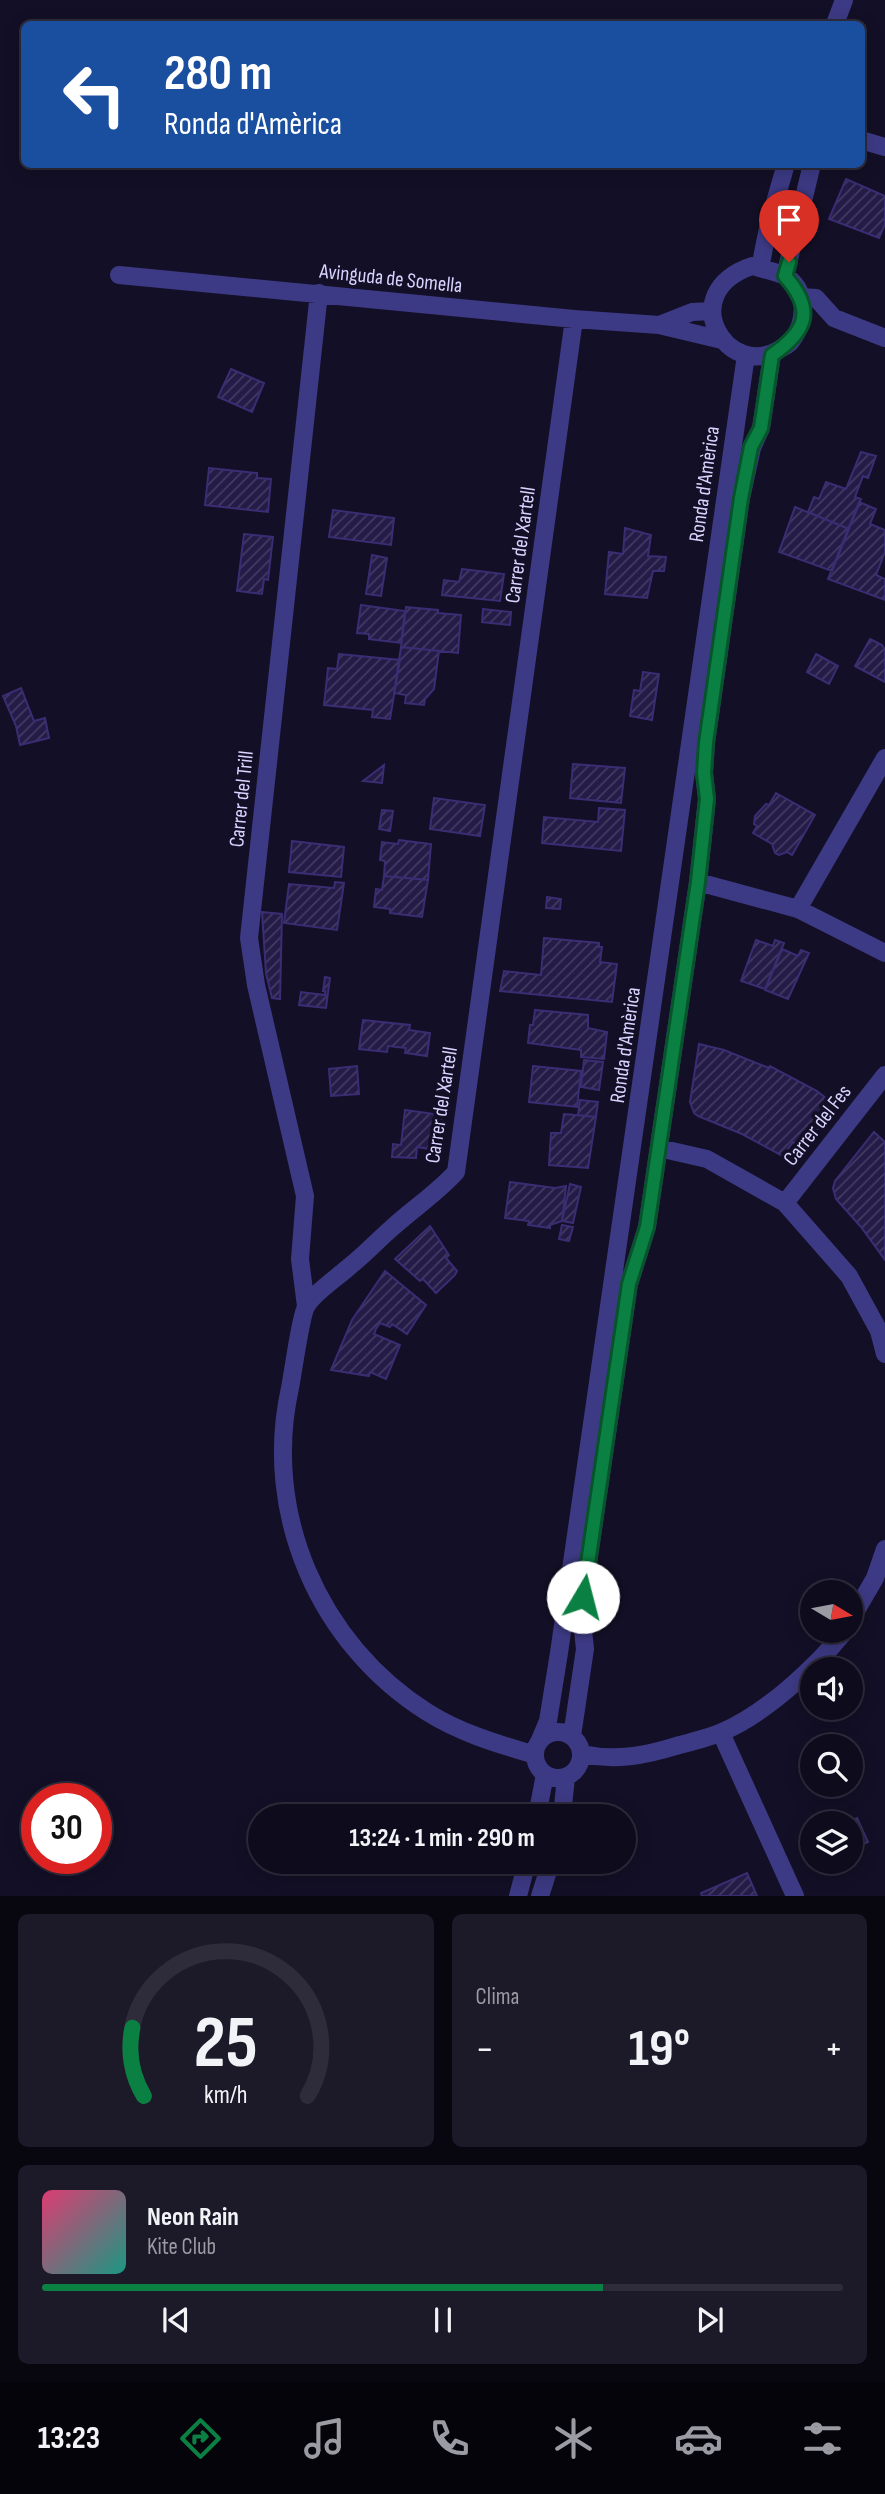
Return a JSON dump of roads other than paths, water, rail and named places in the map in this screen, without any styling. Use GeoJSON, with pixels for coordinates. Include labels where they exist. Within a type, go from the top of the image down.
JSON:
{"type":"FeatureCollection","features":[{"type":"Feature","properties":{"kind":"street"},"geometry":{"type":"LineString","coordinates":[[836,21],[844,0]]}},
{"type":"Feature","properties":{"kind":"street"},"geometry":{"type":"LineString","coordinates":[[865,141],[885,147]]}},
{"type":"Feature","properties":{"kind":"street"},"geometry":{"type":"LineString","coordinates":[[760,268],[769,223],[785,168]]}},
{"type":"Feature","properties":{"kind":"street"},"geometry":{"type":"LineString","coordinates":[[785,276],[811,168]]}},
{"type":"Feature","properties":{"kind":"street"},"geometry":{"type":"LineString","coordinates":[[752,266],[785,276],[798,291],[803,306],[803,324],[790,344],[772,355],[756,357],[741,354],[722,340],[715,327],[712,311],[715,296],[723,282],[734,272],[752,266]]}},
{"type":"Feature","properties":{"kind":"street","name":"Avinguda de Somella"},"geometry":{"type":"LineString","coordinates":[[119,275],[659,325],[722,340]]}},
{"type":"Feature","properties":{"kind":"street","name":"Carrer del Trill"},"geometry":{"type":"LineString","coordinates":[[306,1306],[300,1259],[305,1196],[256,985],[249,938],[319,293]]}},
{"type":"Feature","properties":{"kind":"street"},"geometry":{"type":"LineString","coordinates":[[800,297],[816,298],[834,318],[885,338]]}},
{"type":"Feature","properties":{"kind":"street","name":"Avinguda de Somella"},"geometry":{"type":"LineString","coordinates":[[659,325],[692,312],[712,311]]}},
{"type":"Feature","properties":{"kind":"street"},"geometry":{"type":"LineString","coordinates":[[803,324],[834,318]]}},
{"type":"Feature","properties":{"kind":"street","name":"Carrer del Xartell"},"geometry":{"type":"LineString","coordinates":[[306,1306],[437,1192],[456,1172],[574,319]]}},
{"type":"Feature","properties":{"kind":"street","name":"Ronda d'Amèrica"},"geometry":{"type":"LineString","coordinates":[[537,1748],[548,1721],[559,1653],[746,355]]}},
{"type":"Feature","properties":{"kind":"street","name":"Ronda d'Amèrica"},"geometry":{"type":"LineString","coordinates":[[572,1736],[585,1649],[583,1597],[614,1383],[629,1284],[647,1227],[698,882],[707,799],[704,773],[706,743],[741,498],[751,447],[761,428],[772,355]]}},
{"type":"Feature","properties":{"kind":"street"},"geometry":{"type":"LineString","coordinates":[[798,909],[885,758]]}},
{"type":"Feature","properties":{"kind":"street"},"geometry":{"type":"LineString","coordinates":[[698,882],[798,909],[885,953]]}},
{"type":"Feature","properties":{"kind":"street","name":"Carrer del Fes"},"geometry":{"type":"LineString","coordinates":[[785,1203],[885,1075]]}},
{"type":"Feature","properties":{"kind":"street"},"geometry":{"type":"LineString","coordinates":[[659,1148],[707,1159],[785,1203],[849,1276],[879,1331],[885,1354]]}},
{"type":"Feature","properties":{"kind":"street"},"geometry":{"type":"LineString","coordinates":[[306,1306],[286,1404],[283,1462],[287,1507],[310,1579],[336,1625],[367,1662],[396,1689],[427,1712],[458,1729],[537,1748]]}},
{"type":"Feature","properties":{"kind":"street"},"geometry":{"type":"LineString","coordinates":[[863,1599],[875,1578],[885,1549]]}},
{"type":"Feature","properties":{"kind":"street"},"geometry":{"type":"LineString","coordinates":[[582,1754],[602,1758],[633,1758],[721,1733],[746,1720],[815,1667],[835,1643]]}},
{"type":"Feature","properties":{"kind":"street"},"geometry":{"type":"LineString","coordinates":[[552,1732],[572,1736],[582,1754],[578,1768],[566,1777],[551,1777],[545,1774],[536,1762],[537,1748],[552,1732]]}},
{"type":"Feature","properties":{"kind":"street"},"geometry":{"type":"LineString","coordinates":[[721,1733],[795,1895]]}},
{"type":"Feature","properties":{"kind":"street"},"geometry":{"type":"LineString","coordinates":[[539,1804],[545,1774]]}},
{"type":"Feature","properties":{"kind":"street"},"geometry":{"type":"LineString","coordinates":[[563,1804],[566,1777]]}},
{"type":"Feature","properties":{"kind":"street"},"geometry":{"type":"LineString","coordinates":[[518,1895],[524,1874]]}},
{"type":"Feature","properties":{"kind":"street"},"geometry":{"type":"LineString","coordinates":[[540,1895],[547,1874]]}}]}
